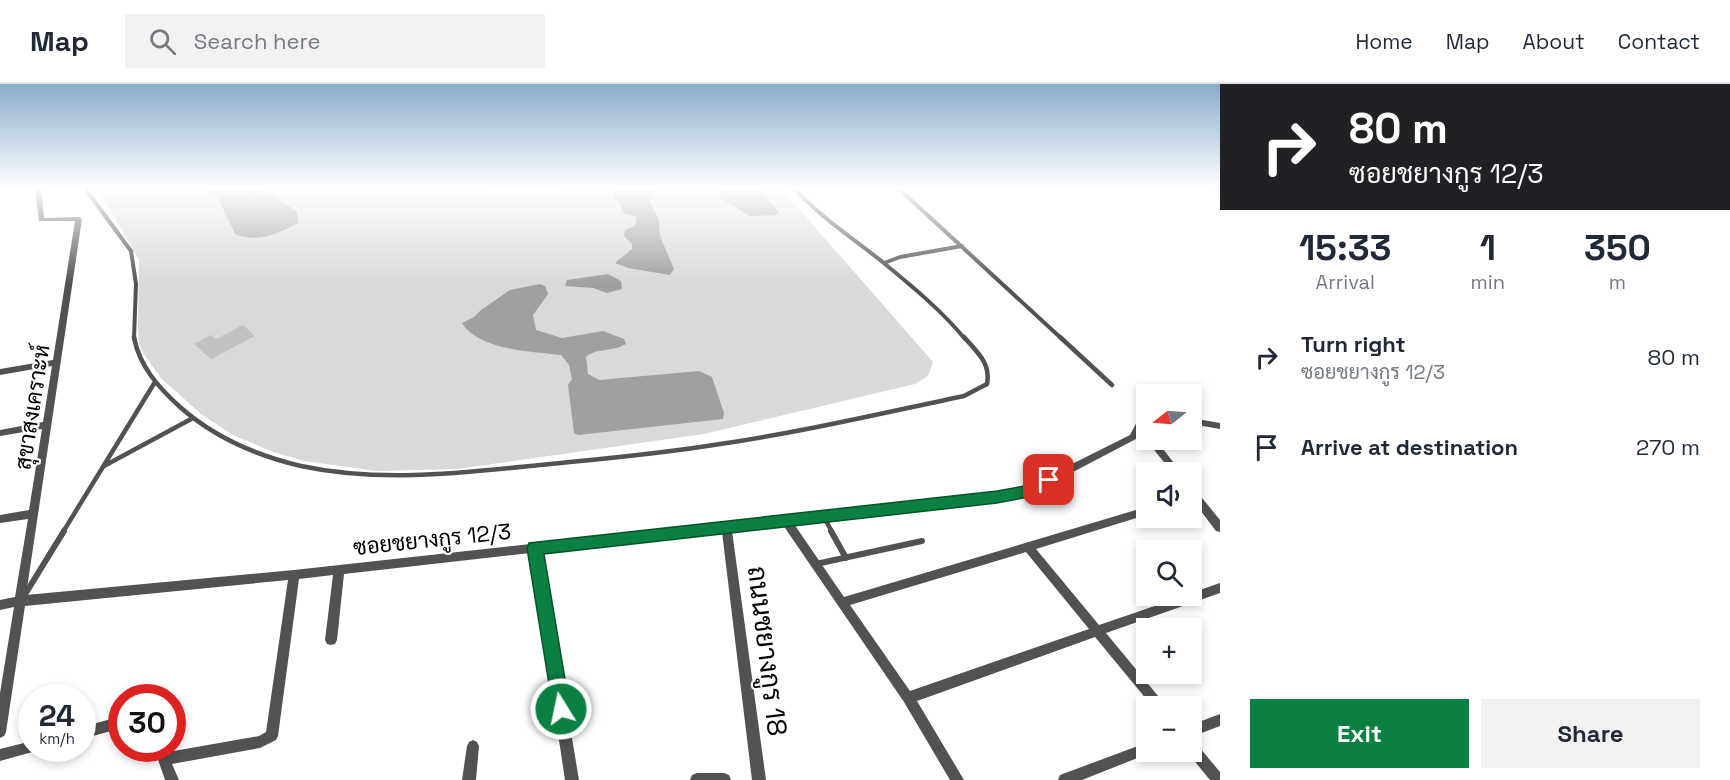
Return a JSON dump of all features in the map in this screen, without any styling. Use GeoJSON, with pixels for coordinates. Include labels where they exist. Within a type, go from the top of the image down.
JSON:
{"type":"FeatureCollection","features":[{"type":"Feature","properties":{"kind":"street","name":"สุขาสงเคราะห์"},"geometry":{"type":"LineString","coordinates":[[1,726],[79,219]]}},
{"type":"Feature","properties":{"kind":"street"},"geometry":{"type":"LineString","coordinates":[[0,372],[58,362]]}},
{"type":"Feature","properties":{"kind":"street"},"geometry":{"type":"LineString","coordinates":[[1202,423],[1220,426]]}},
{"type":"Feature","properties":{"kind":"street"},"geometry":{"type":"LineString","coordinates":[[0,433],[47,425]]}},
{"type":"Feature","properties":{"kind":"street","name":"ซอยชยางกูร 12/3"},"geometry":{"type":"LineString","coordinates":[[0,605],[21,601],[294,575],[997,497],[1028,491],[1136,435]]}},
{"type":"Feature","properties":{"kind":"street"},"geometry":{"type":"LineString","coordinates":[[1159,450],[1169,462]]}},
{"type":"Feature","properties":{"kind":"street"},"geometry":{"type":"LineString","coordinates":[[1202,507],[1220,528]]}},
{"type":"Feature","properties":{"kind":"street"},"geometry":{"type":"LineString","coordinates":[[0,519],[33,514]]}},
{"type":"Feature","properties":{"kind":"street"},"geometry":{"type":"LineString","coordinates":[[843,602],[1136,514]]}},
{"type":"Feature","properties":{"kind":"street"},"geometry":{"type":"LineString","coordinates":[[786,521],[908,698],[957,780]]}},
{"type":"Feature","properties":{"kind":"street","name":"ถนนชยางกูร 18"},"geometry":{"type":"LineString","coordinates":[[726,527],[759,780]]}},
{"type":"Feature","properties":{"kind":"street"},"geometry":{"type":"LineString","coordinates":[[1028,547],[1151,696]]}},
{"type":"Feature","properties":{"kind":"street"},"geometry":{"type":"LineString","coordinates":[[535,548],[572,780]]}},
{"type":"Feature","properties":{"kind":"street"},"geometry":{"type":"LineString","coordinates":[[331,640],[339,569]]}},
{"type":"Feature","properties":{"kind":"street"},"geometry":{"type":"LineString","coordinates":[[186,751],[260,742],[272,735],[294,575]]}},
{"type":"Feature","properties":{"kind":"street"},"geometry":{"type":"LineString","coordinates":[[908,698],[1220,588]]}},
{"type":"Feature","properties":{"kind":"street"},"geometry":{"type":"LineString","coordinates":[[1202,727],[1220,720]]}},
{"type":"Feature","properties":{"kind":"street"},"geometry":{"type":"LineString","coordinates":[[469,780],[473,747]]}},
{"type":"Feature","properties":{"kind":"street"},"geometry":{"type":"LineString","coordinates":[[0,755],[18,750]]}},
{"type":"Feature","properties":{"kind":"street"},"geometry":{"type":"LineString","coordinates":[[1065,780],[1136,753]]}},
{"type":"Feature","properties":{"kind":"street"},"geometry":{"type":"LineString","coordinates":[[1202,760],[1218,780]]}},
{"type":"Feature","properties":{"kind":"street"},"geometry":{"type":"LineString","coordinates":[[166,762],[172,780]]}},
{"type":"Feature","properties":{"kind":"street"},"geometry":{"type":"LineString","coordinates":[[697,780],[724,780]]}},
{"type":"Feature","properties":{"kind":"lane"},"geometry":{"type":"LineString","coordinates":[[108,219],[131,251],[135,262],[134,347],[155,382],[193,418],[227,439],[268,456],[301,466],[336,472],[413,476],[455,474],[671,452],[735,442],[964,396],[987,384],[989,372],[984,360],[951,322],[884,263],[826,219]]}},
{"type":"Feature","properties":{"kind":"lane"},"geometry":{"type":"LineString","coordinates":[[933,219],[1112,385]]}},
{"type":"Feature","properties":{"kind":"lane"},"geometry":{"type":"LineString","coordinates":[[884,263],[900,257],[962,246]]}},
{"type":"Feature","properties":{"kind":"lane"},"geometry":{"type":"LineString","coordinates":[[21,601],[155,382]]}},
{"type":"Feature","properties":{"kind":"lane"},"geometry":{"type":"LineString","coordinates":[[102,467],[193,418]]}},
{"type":"Feature","properties":{"kind":"lane"},"geometry":{"type":"LineString","coordinates":[[824,517],[846,558]]}},
{"type":"Feature","properties":{"kind":"lane"},"geometry":{"type":"LineString","coordinates":[[816,564],[922,541]]}},
{"type":"Feature","properties":{"kind":"shaded area"},"geometry":{"type":"Polygon","coordinates":[[[116,219],[808,219],[933,362],[928,376],[915,384],[704,434],[457,469],[377,471],[304,461],[273,452],[233,435],[201,414],[161,378],[139,344],[139,260],[116,219]]]}},
{"type":"Feature","properties":{"kind":"shaded area"},"geometry":{"type":"Polygon","coordinates":[[[228,219],[298,219],[298,223],[267,236],[251,238],[235,234],[228,219]]]}},
{"type":"Feature","properties":{"kind":"shaded area"},"geometry":{"type":"Polygon","coordinates":[[[636,219],[658,219],[660,236],[674,269],[670,275],[628,268],[615,263],[632,249],[632,244],[624,236],[625,230],[635,226],[636,219]]]}},
{"type":"Feature","properties":{"kind":"shaded area"},"geometry":{"type":"Polygon","coordinates":[[[608,274],[621,281],[622,289],[607,293],[593,288],[565,286],[567,280],[608,274]]]}},
{"type":"Feature","properties":{"kind":"shaded area"},"geometry":{"type":"Polygon","coordinates":[[[540,284],[545,286],[548,294],[533,315],[536,330],[562,338],[603,331],[624,339],[626,344],[594,352],[586,357],[588,374],[599,380],[699,371],[712,377],[724,413],[723,419],[578,435],[574,433],[568,385],[572,379],[569,365],[561,355],[507,348],[494,344],[470,332],[462,323],[474,317],[510,290],[540,284]]]}},
{"type":"Feature","properties":{"kind":"building"},"geometry":{"type":"Polygon","coordinates":[[[243,325],[255,336],[211,359],[194,344],[211,335],[216,339],[243,325]]]}},
{"type":"Feature","properties":{"kind":"route"},"geometry":{"type":"LineString","coordinates":[[561,709],[535,548],[997,497],[1028,491],[1049,480]]}}]}
